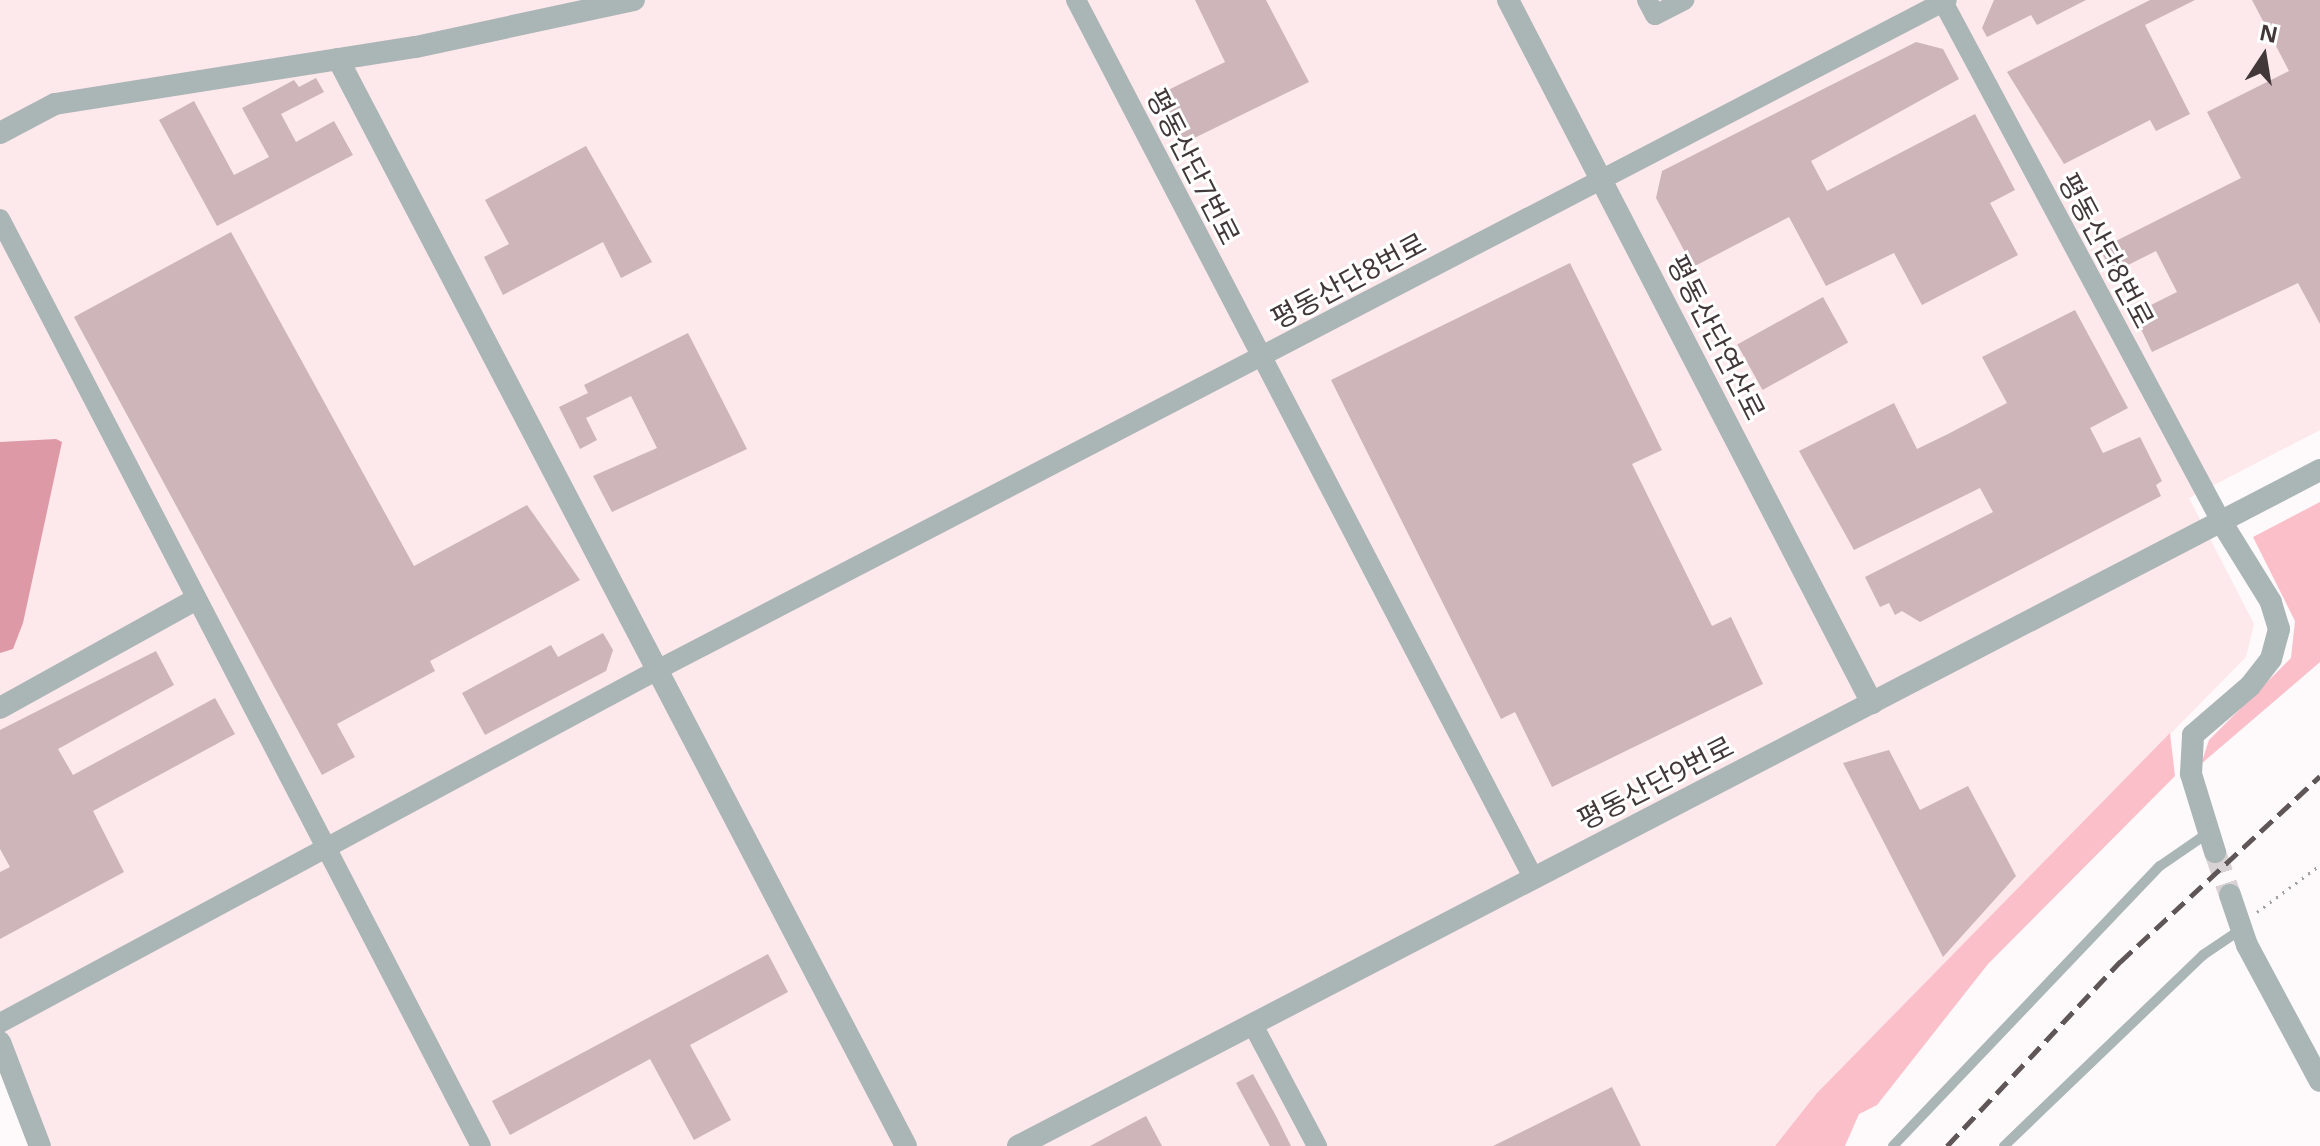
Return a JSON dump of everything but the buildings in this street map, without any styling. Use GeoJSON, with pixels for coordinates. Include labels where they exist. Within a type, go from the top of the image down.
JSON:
{"type":"FeatureCollection","features":[{"type":"Feature","properties":{"kind":"street"},"geometry":{"type":"LineString","coordinates":[[0,133],[55,104],[338,59],[634,0]]}},
{"type":"Feature","properties":{"kind":"street","name":"평동산단7번로"},"geometry":{"type":"LineString","coordinates":[[1076,0],[1259,359]]}},
{"type":"Feature","properties":{"kind":"street","name":"평동산단연산로"},"geometry":{"type":"LineString","coordinates":[[1508,0],[1872,703]]}},
{"type":"Feature","properties":{"kind":"street"},"geometry":{"type":"LineString","coordinates":[[1647,0],[1655,15],[1684,0]]}},
{"type":"Feature","properties":{"kind":"street","name":"평동산단8번로"},"geometry":{"type":"LineString","coordinates":[[1534,879],[1259,359],[1944,1],[2222,523]]}},
{"type":"Feature","properties":{"kind":"street"},"geometry":{"type":"LineString","coordinates":[[338,59],[906,1146]]}},
{"type":"Feature","properties":{"kind":"street"},"geometry":{"type":"LineString","coordinates":[[0,219],[323,850],[481,1146]]}},
{"type":"Feature","properties":{"kind":"street"},"geometry":{"type":"LineString","coordinates":[[0,1023],[659,669],[1259,359]]}},
{"type":"Feature","properties":{"kind":"street","name":"평동산단9번로"},"geometry":{"type":"LineString","coordinates":[[1018,1146],[2320,470]]}},
{"type":"Feature","properties":{"kind":"street"},"geometry":{"type":"LineString","coordinates":[[2212,842],[2191,774],[2193,735],[2250,686],[2271,659],[2279,629],[2271,602],[2222,523]]}},
{"type":"Feature","properties":{"kind":"street"},"geometry":{"type":"LineString","coordinates":[[0,708],[195,600]]}},
{"type":"Feature","properties":{"kind":"street"},"geometry":{"type":"LineString","coordinates":[[2236,914],[2320,1081]]}},
{"type":"Feature","properties":{"kind":"street"},"geometry":{"type":"LineString","coordinates":[[1253,1025],[1317,1146]]}},
{"type":"Feature","properties":{"kind":"street"},"geometry":{"type":"LineString","coordinates":[[0,1042],[40,1146]]}},
{"type":"Feature","properties":{"kind":"lane"},"geometry":{"type":"LineString","coordinates":[[1893,1146],[2160,866],[2212,842]]}},
{"type":"Feature","properties":{"kind":"lane"},"geometry":{"type":"LineString","coordinates":[[2004,1146],[2203,955],[2236,914]]}},
{"type":"Feature","properties":{"kind":"path"},"geometry":{"type":"LineString","coordinates":[[2236,914],[2265,909],[2320,865]]}},
{"type":"Feature","properties":{"kind":"shaded area"},"geometry":{"type":"Polygon","coordinates":[[[0,0],[2320,0],[2320,430],[2189,498],[2254,624],[2246,657],[1817,1093],[1775,1146],[34,1146],[0,1056],[0,0]]]}},
{"type":"Feature","properties":{"kind":"shaded area"},"geometry":{"type":"Polygon","coordinates":[[[56,439],[62,442],[23,623],[13,649],[0,653],[0,442],[56,439]]]}},
{"type":"Feature","properties":{"kind":"shaded area"},"geometry":{"type":"Polygon","coordinates":[[[2320,502],[2320,662],[2201,764],[2209,740],[2291,658],[2295,621],[2253,537],[2320,502]]]}},
{"type":"Feature","properties":{"kind":"shaded area"},"geometry":{"type":"Polygon","coordinates":[[[2170,733],[2175,776],[1988,964],[1877,1105],[1859,1114],[1845,1146],[1775,1146],[1817,1093],[2170,733]]]}},
{"type":"Feature","properties":{"kind":"tunnel"},"geometry":{"type":"LineString","coordinates":[[2215,852],[2230,895]]}},
{"type":"Feature","properties":{"kind":"railway"},"geometry":{"type":"LineString","coordinates":[[1947,1146],[2120,962],[2320,776]]}}]}
